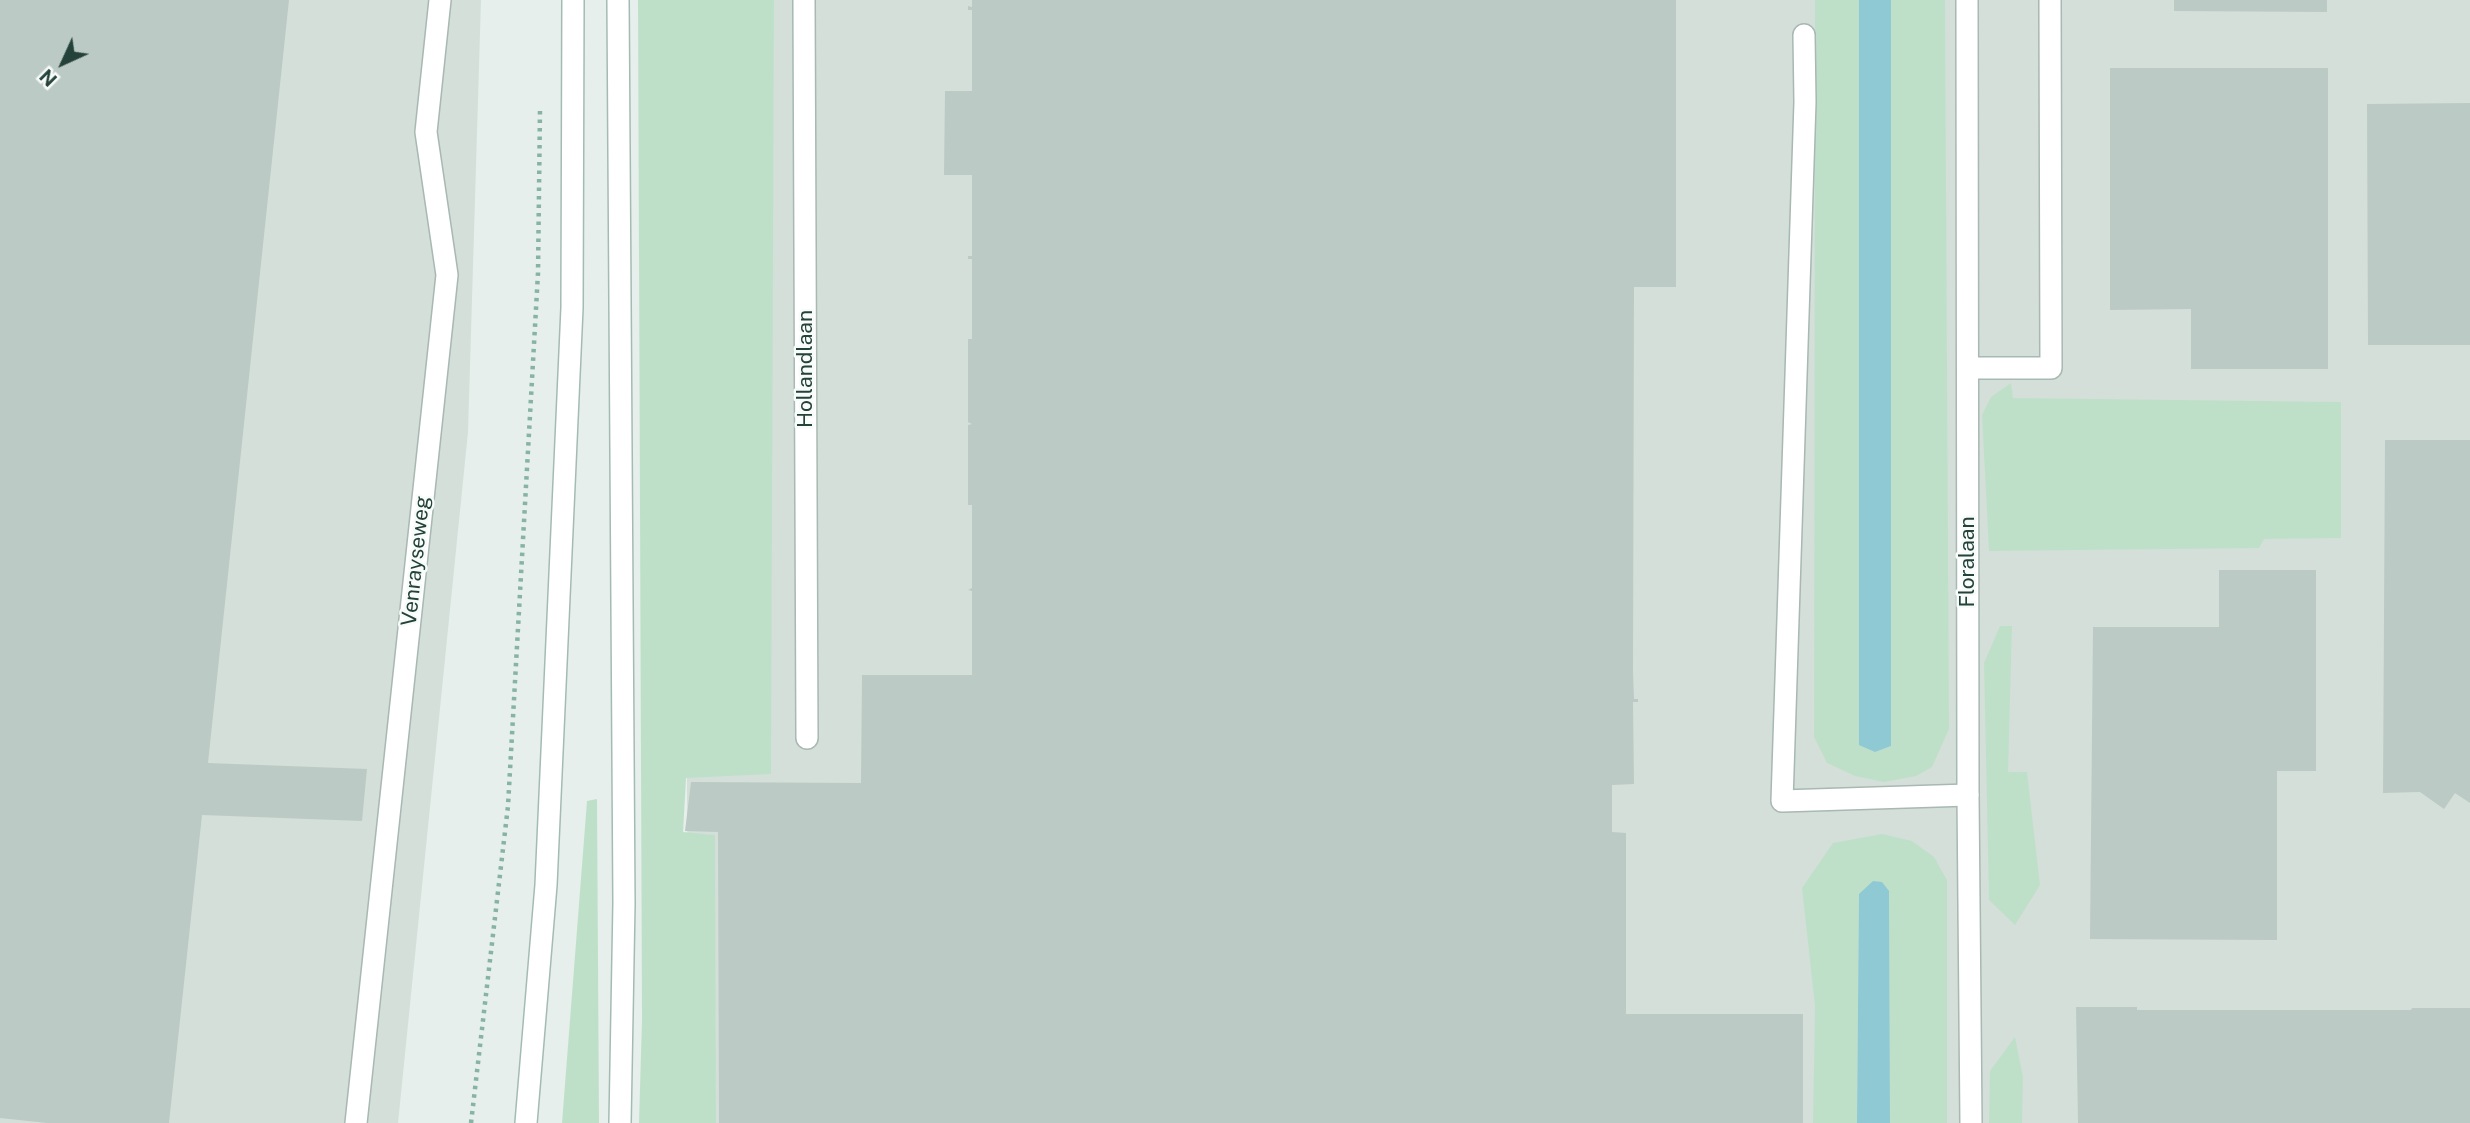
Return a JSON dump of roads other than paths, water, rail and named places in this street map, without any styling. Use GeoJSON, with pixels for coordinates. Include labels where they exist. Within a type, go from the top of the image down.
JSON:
{"type":"FeatureCollection","features":[{"type":"Feature","properties":{"kind":"street","name":"Venrayseweg"},"geometry":{"type":"LineString","coordinates":[[356,1123],[447,275],[426,132],[440,0]]}},
{"type":"Feature","properties":{"kind":"street"},"geometry":{"type":"LineString","coordinates":[[526,1123],[546,886],[572,308],[573,0]]}},
{"type":"Feature","properties":{"kind":"street"},"geometry":{"type":"LineString","coordinates":[[618,0],[624,889],[620,1123]]}},
{"type":"Feature","properties":{"kind":"street","name":"Hollandlaan"},"geometry":{"type":"LineString","coordinates":[[804,0],[807,737]]}},
{"type":"Feature","properties":{"kind":"street","name":"Floralaan"},"geometry":{"type":"LineString","coordinates":[[1967,0],[1971,1123]]}},
{"type":"Feature","properties":{"kind":"street"},"geometry":{"type":"LineString","coordinates":[[1968,368],[2051,368],[2050,0]]}},
{"type":"Feature","properties":{"kind":"street"},"geometry":{"type":"LineString","coordinates":[[1804,34],[1805,102],[1782,801],[1968,795]]}},
{"type":"Feature","properties":{"kind":"water"},"geometry":{"type":"Polygon","coordinates":[[[1859,0],[1891,0],[1891,746],[1875,752],[1859,745],[1859,0]]]}},
{"type":"Feature","properties":{"kind":"water"},"geometry":{"type":"Polygon","coordinates":[[[1873,881],[1882,882],[1889,891],[1890,1123],[1857,1123],[1859,894],[1873,881]]]}}]}
